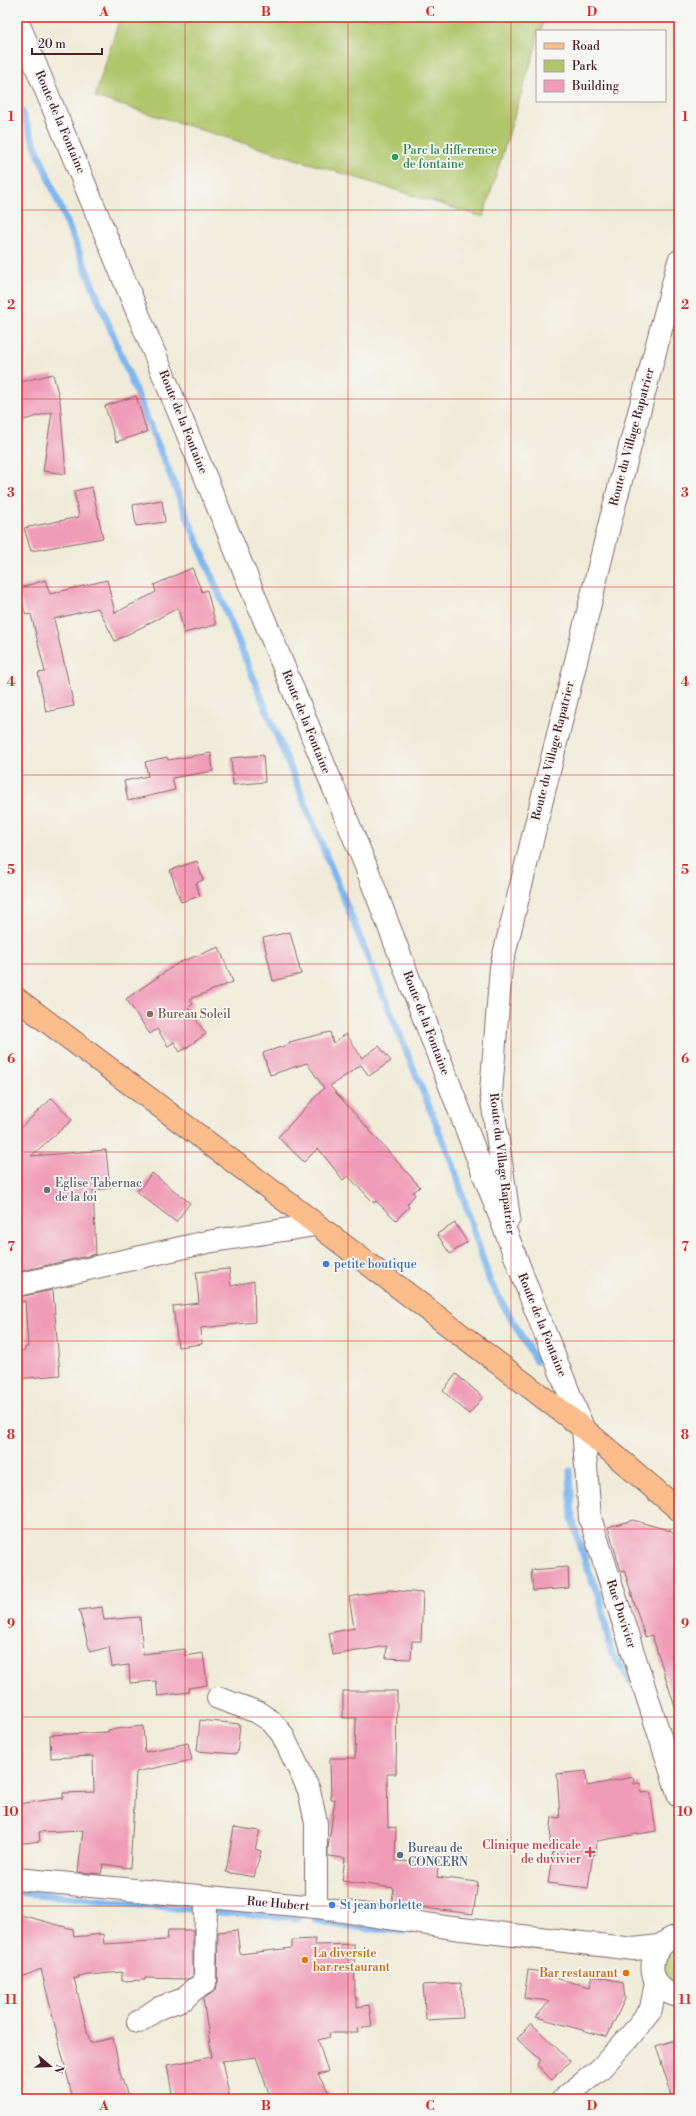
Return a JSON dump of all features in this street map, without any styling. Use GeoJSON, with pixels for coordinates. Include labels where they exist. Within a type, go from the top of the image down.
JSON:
{"type":"FeatureCollection","features":[{"type":"Feature","properties":{"kind":"main road"},"geometry":{"type":"LineString","coordinates":[[17,999],[583,1428],[679,1510]]}},
{"type":"Feature","properties":{"kind":"street","name":"Route de la Fontaine"},"geometry":{"type":"LineString","coordinates":[[17,20],[365,864],[512,1249],[583,1428]]}},
{"type":"Feature","properties":{"kind":"street","name":"Route du Village Rapatrier"},"geometry":{"type":"LineString","coordinates":[[512,1249],[507,1201],[491,1093],[501,968],[610,522],[679,261]]}},
{"type":"Feature","properties":{"kind":"street"},"geometry":{"type":"LineString","coordinates":[[17,1285],[208,1242],[315,1225]]}},
{"type":"Feature","properties":{"kind":"street","name":"Rue Duvivier"},"geometry":{"type":"LineString","coordinates":[[583,1428],[590,1518],[679,1796]]}},
{"type":"Feature","properties":{"kind":"street"},"geometry":{"type":"LineString","coordinates":[[218,1698],[258,1712],[271,1721],[282,1734],[309,1790],[316,1823],[316,1907]]}},
{"type":"Feature","properties":{"kind":"street","name":"Rue Hubert"},"geometry":{"type":"LineString","coordinates":[[17,1879],[316,1907],[453,1928],[608,1947],[634,1949],[659,1946]]}},
{"type":"Feature","properties":{"kind":"street"},"geometry":{"type":"LineString","coordinates":[[138,2022],[159,2008],[184,1999],[193,1990],[205,1983],[206,1897]]}},
{"type":"Feature","properties":{"kind":"street"},"geometry":{"type":"LineString","coordinates":[[608,1947],[679,1926]]}},
{"type":"Feature","properties":{"kind":"street"},"geometry":{"type":"LineString","coordinates":[[651,2009],[655,1978],[652,1960],[659,1946],[668,1940],[679,1936]]}},
{"type":"Feature","properties":{"kind":"street"},"geometry":{"type":"LineString","coordinates":[[634,1949],[665,1991],[678,1996]]}},
{"type":"Feature","properties":{"kind":"street"},"geometry":{"type":"LineString","coordinates":[[563,2099],[600,2069],[631,2035],[651,2009],[678,1996]]}},
{"type":"Feature","properties":{"kind":"green space","name":"Parc la difference de fontaine"},"geometry":{"type":"Polygon","coordinates":[[[120,17],[545,17],[541,30],[536,30],[536,46],[483,217],[95,97],[120,17]]]}},
{"type":"Feature","properties":{"kind":"green space"},"geometry":{"type":"Polygon","coordinates":[[[679,1946],[679,1987],[674,1985],[666,1978],[663,1963],[668,1953],[679,1946]]]}},
{"type":"Feature","properties":{"kind":"building"},"geometry":{"type":"Polygon","coordinates":[[[53,374],[60,401],[66,474],[43,471],[52,412],[17,422],[17,383],[53,374]]]}},
{"type":"Feature","properties":{"kind":"building"},"geometry":{"type":"Polygon","coordinates":[[[136,396],[147,432],[116,442],[105,406],[136,396]]]}},
{"type":"Feature","properties":{"kind":"building"},"geometry":{"type":"Polygon","coordinates":[[[92,487],[103,538],[31,551],[24,528],[79,517],[74,491],[92,487]]]}},
{"type":"Feature","properties":{"kind":"building"},"geometry":{"type":"Polygon","coordinates":[[[162,500],[165,522],[136,526],[133,505],[162,500]]]}},
{"type":"Feature","properties":{"kind":"building"},"geometry":{"type":"Polygon","coordinates":[[[192,568],[202,592],[207,590],[216,625],[184,633],[178,608],[115,641],[98,608],[54,619],[74,706],[46,712],[38,673],[45,672],[31,614],[26,615],[17,589],[45,580],[50,594],[107,580],[115,613],[156,592],[154,585],[192,568]]]}},
{"type":"Feature","properties":{"kind":"building"},"geometry":{"type":"Polygon","coordinates":[[[211,753],[213,771],[172,778],[175,790],[128,801],[124,781],[148,776],[145,762],[167,757],[168,760],[211,753]]]}},
{"type":"Feature","properties":{"kind":"building"},"geometry":{"type":"Polygon","coordinates":[[[263,755],[265,782],[233,785],[231,758],[263,755]]]}},
{"type":"Feature","properties":{"kind":"building"},"geometry":{"type":"Polygon","coordinates":[[[197,861],[203,880],[196,883],[200,896],[181,902],[170,870],[197,861]]]}},
{"type":"Feature","properties":{"kind":"building"},"geometry":{"type":"Polygon","coordinates":[[[290,932],[301,974],[273,981],[263,938],[290,932]]]}},
{"type":"Feature","properties":{"kind":"building"},"geometry":{"type":"Polygon","coordinates":[[[219,947],[233,982],[190,999],[193,1004],[188,1008],[206,1034],[180,1052],[174,1042],[168,1046],[157,1029],[150,1034],[126,999],[178,963],[219,947]]]}},
{"type":"Feature","properties":{"kind":"building"},"geometry":{"type":"Polygon","coordinates":[[[330,1032],[333,1043],[346,1034],[362,1058],[379,1046],[391,1061],[369,1076],[361,1065],[330,1086],[420,1187],[413,1192],[415,1195],[407,1204],[409,1207],[396,1220],[376,1201],[374,1203],[348,1176],[343,1180],[318,1148],[304,1162],[278,1137],[324,1088],[307,1063],[270,1075],[263,1053],[290,1044],[289,1042],[330,1032]]]}},
{"type":"Feature","properties":{"kind":"building"},"geometry":{"type":"Polygon","coordinates":[[[52,1098],[72,1120],[31,1156],[106,1150],[110,1188],[93,1190],[96,1254],[17,1272],[17,1131],[52,1098]]]}},
{"type":"Feature","properties":{"kind":"building"},"geometry":{"type":"Polygon","coordinates":[[[152,1173],[190,1203],[176,1222],[137,1192],[152,1173]]]}},
{"type":"Feature","properties":{"kind":"building"},"geometry":{"type":"Polygon","coordinates":[[[455,1223],[467,1242],[450,1254],[437,1234],[455,1223]]]}},
{"type":"Feature","properties":{"kind":"building"},"geometry":{"type":"Polygon","coordinates":[[[229,1269],[231,1286],[254,1281],[255,1322],[201,1328],[202,1344],[178,1347],[173,1306],[199,1303],[196,1272],[229,1269]]]}},
{"type":"Feature","properties":{"kind":"building"},"geometry":{"type":"Polygon","coordinates":[[[53,1290],[60,1375],[17,1379],[17,1351],[25,1350],[25,1347],[28,1347],[25,1301],[20,1302],[19,1297],[53,1290]]]}},
{"type":"Feature","properties":{"kind":"building"},"geometry":{"type":"Polygon","coordinates":[[[456,1374],[483,1397],[469,1414],[443,1391],[456,1374]]]}},
{"type":"Feature","properties":{"kind":"building"},"geometry":{"type":"Polygon","coordinates":[[[633,1520],[671,1531],[679,1541],[679,1706],[675,1707],[652,1635],[645,1637],[624,1570],[621,1571],[608,1527],[633,1520]]]}},
{"type":"Feature","properties":{"kind":"building"},"geometry":{"type":"Polygon","coordinates":[[[568,1567],[569,1588],[533,1591],[531,1570],[568,1567]]]}},
{"type":"Feature","properties":{"kind":"building"},"geometry":{"type":"Polygon","coordinates":[[[389,1590],[423,1593],[421,1641],[412,1641],[411,1659],[386,1658],[387,1646],[333,1655],[329,1633],[354,1628],[349,1597],[389,1590]]]}},
{"type":"Feature","properties":{"kind":"building"},"geometry":{"type":"Polygon","coordinates":[[[102,1607],[104,1620],[140,1617],[143,1654],[185,1649],[185,1656],[203,1653],[207,1685],[189,1688],[189,1692],[158,1696],[156,1681],[130,1683],[129,1665],[112,1667],[109,1647],[90,1652],[79,1610],[102,1607]]]}},
{"type":"Feature","properties":{"kind":"building"},"geometry":{"type":"Polygon","coordinates":[[[343,1691],[397,1691],[396,1774],[387,1774],[388,1827],[396,1828],[395,1861],[419,1862],[420,1858],[439,1860],[437,1877],[478,1882],[473,1914],[417,1907],[416,1910],[391,1906],[394,1888],[342,1881],[345,1858],[328,1856],[328,1848],[335,1799],[331,1799],[330,1758],[355,1758],[356,1718],[343,1718],[343,1691]]]}},
{"type":"Feature","properties":{"kind":"building"},"geometry":{"type":"Polygon","coordinates":[[[200,1720],[240,1724],[237,1754],[197,1751],[200,1720]]]}},
{"type":"Feature","properties":{"kind":"building"},"geometry":{"type":"Polygon","coordinates":[[[143,1726],[145,1752],[188,1743],[192,1760],[136,1772],[130,1868],[103,1864],[101,1874],[78,1872],[83,1830],[39,1832],[40,1841],[17,1844],[17,1804],[63,1798],[63,1793],[94,1792],[93,1756],[51,1758],[50,1735],[108,1732],[108,1730],[143,1726]]]}},
{"type":"Feature","properties":{"kind":"building"},"geometry":{"type":"Polygon","coordinates":[[[586,1771],[587,1786],[633,1777],[634,1784],[640,1783],[641,1793],[650,1792],[656,1831],[597,1841],[596,1854],[593,1854],[588,1888],[548,1883],[553,1851],[549,1850],[552,1817],[560,1818],[557,1774],[586,1771]]]}},
{"type":"Feature","properties":{"kind":"building"},"geometry":{"type":"Polygon","coordinates":[[[234,1827],[260,1831],[255,1849],[261,1851],[254,1877],[226,1872],[234,1827]]]}},
{"type":"Feature","properties":{"kind":"building"},"geometry":{"type":"Polygon","coordinates":[[[17,1914],[73,1929],[74,1937],[103,1934],[104,1944],[167,1940],[168,1930],[193,1930],[193,1976],[188,1979],[145,1978],[145,1980],[122,1981],[122,1972],[78,1976],[79,1978],[74,1978],[90,2043],[113,2038],[121,2076],[129,2099],[73,2099],[41,1969],[17,1979],[17,1914]]]}},
{"type":"Feature","properties":{"kind":"building"},"geometry":{"type":"Polygon","coordinates":[[[237,1930],[240,1954],[292,1948],[292,1940],[315,1939],[315,1945],[354,1944],[355,1998],[357,1998],[357,2007],[369,2005],[372,2026],[357,2028],[358,2033],[329,2033],[330,2037],[318,2040],[328,2072],[318,2075],[333,2099],[271,2099],[256,2057],[222,2061],[230,2099],[173,2099],[167,2065],[212,2057],[203,1999],[216,1990],[218,1932],[237,1930]]]}},
{"type":"Feature","properties":{"kind":"building"},"geometry":{"type":"Polygon","coordinates":[[[528,1970],[552,1973],[551,1977],[590,1987],[593,1975],[623,1983],[625,1999],[607,2037],[536,2017],[550,2001],[524,1998],[528,1970]]]}},
{"type":"Feature","properties":{"kind":"building"},"geometry":{"type":"Polygon","coordinates":[[[461,1983],[463,2018],[426,2020],[423,1985],[461,1983]]]}},
{"type":"Feature","properties":{"kind":"building"},"geometry":{"type":"Polygon","coordinates":[[[531,2023],[570,2061],[552,2080],[537,2065],[541,2060],[517,2039],[531,2023]]]}},
{"type":"Feature","properties":{"kind":"building"},"geometry":{"type":"Polygon","coordinates":[[[679,2039],[679,2099],[673,2099],[656,2046],[679,2039]]]}},
{"type":"Feature","properties":{"kind":"waterway"},"geometry":{"type":"LineString","coordinates":[[17,101],[453,1165],[490,1282],[536,1361]]}},
{"type":"Feature","properties":{"kind":"waterway"},"geometry":{"type":"LineString","coordinates":[[570,1471],[572,1519],[591,1579],[599,1595],[611,1651],[635,1688]]}},
{"type":"Feature","properties":{"kind":"waterway"},"geometry":{"type":"LineString","coordinates":[[17,1892],[217,1912],[298,1918]]}},
{"type":"Feature","properties":{"kind":"waterway"},"geometry":{"type":"LineString","coordinates":[[316,1920],[344,1926],[403,1931]]}},
{"type":"Feature","properties":{"kind":"place","name":"Parc la difference de fontaine"},"geometry":{"type":"Point","coordinates":[395,157]}},
{"type":"Feature","properties":{"kind":"place","name":"Bureau Soleil"},"geometry":{"type":"Point","coordinates":[150,1014]}},
{"type":"Feature","properties":{"kind":"place","name":"Eglise Tabernac de la foi"},"geometry":{"type":"Point","coordinates":[47,1190]}},
{"type":"Feature","properties":{"kind":"place","name":"petite boutique"},"geometry":{"type":"Point","coordinates":[326,1264]}},
{"type":"Feature","properties":{"kind":"place","name":"Clinique medicale de duvivier"},"geometry":{"type":"Point","coordinates":[590,1852]}},
{"type":"Feature","properties":{"kind":"place","name":"Bureau de CONCERN"},"geometry":{"type":"Point","coordinates":[400,1855]}},
{"type":"Feature","properties":{"kind":"place","name":"St jean borlette"},"geometry":{"type":"Point","coordinates":[332,1905]}},
{"type":"Feature","properties":{"kind":"place","name":"La diversite bar restaurant"},"geometry":{"type":"Point","coordinates":[305,1960]}},
{"type":"Feature","properties":{"kind":"place","name":"Bar restaurant"},"geometry":{"type":"Point","coordinates":[626,1973]}}]}
